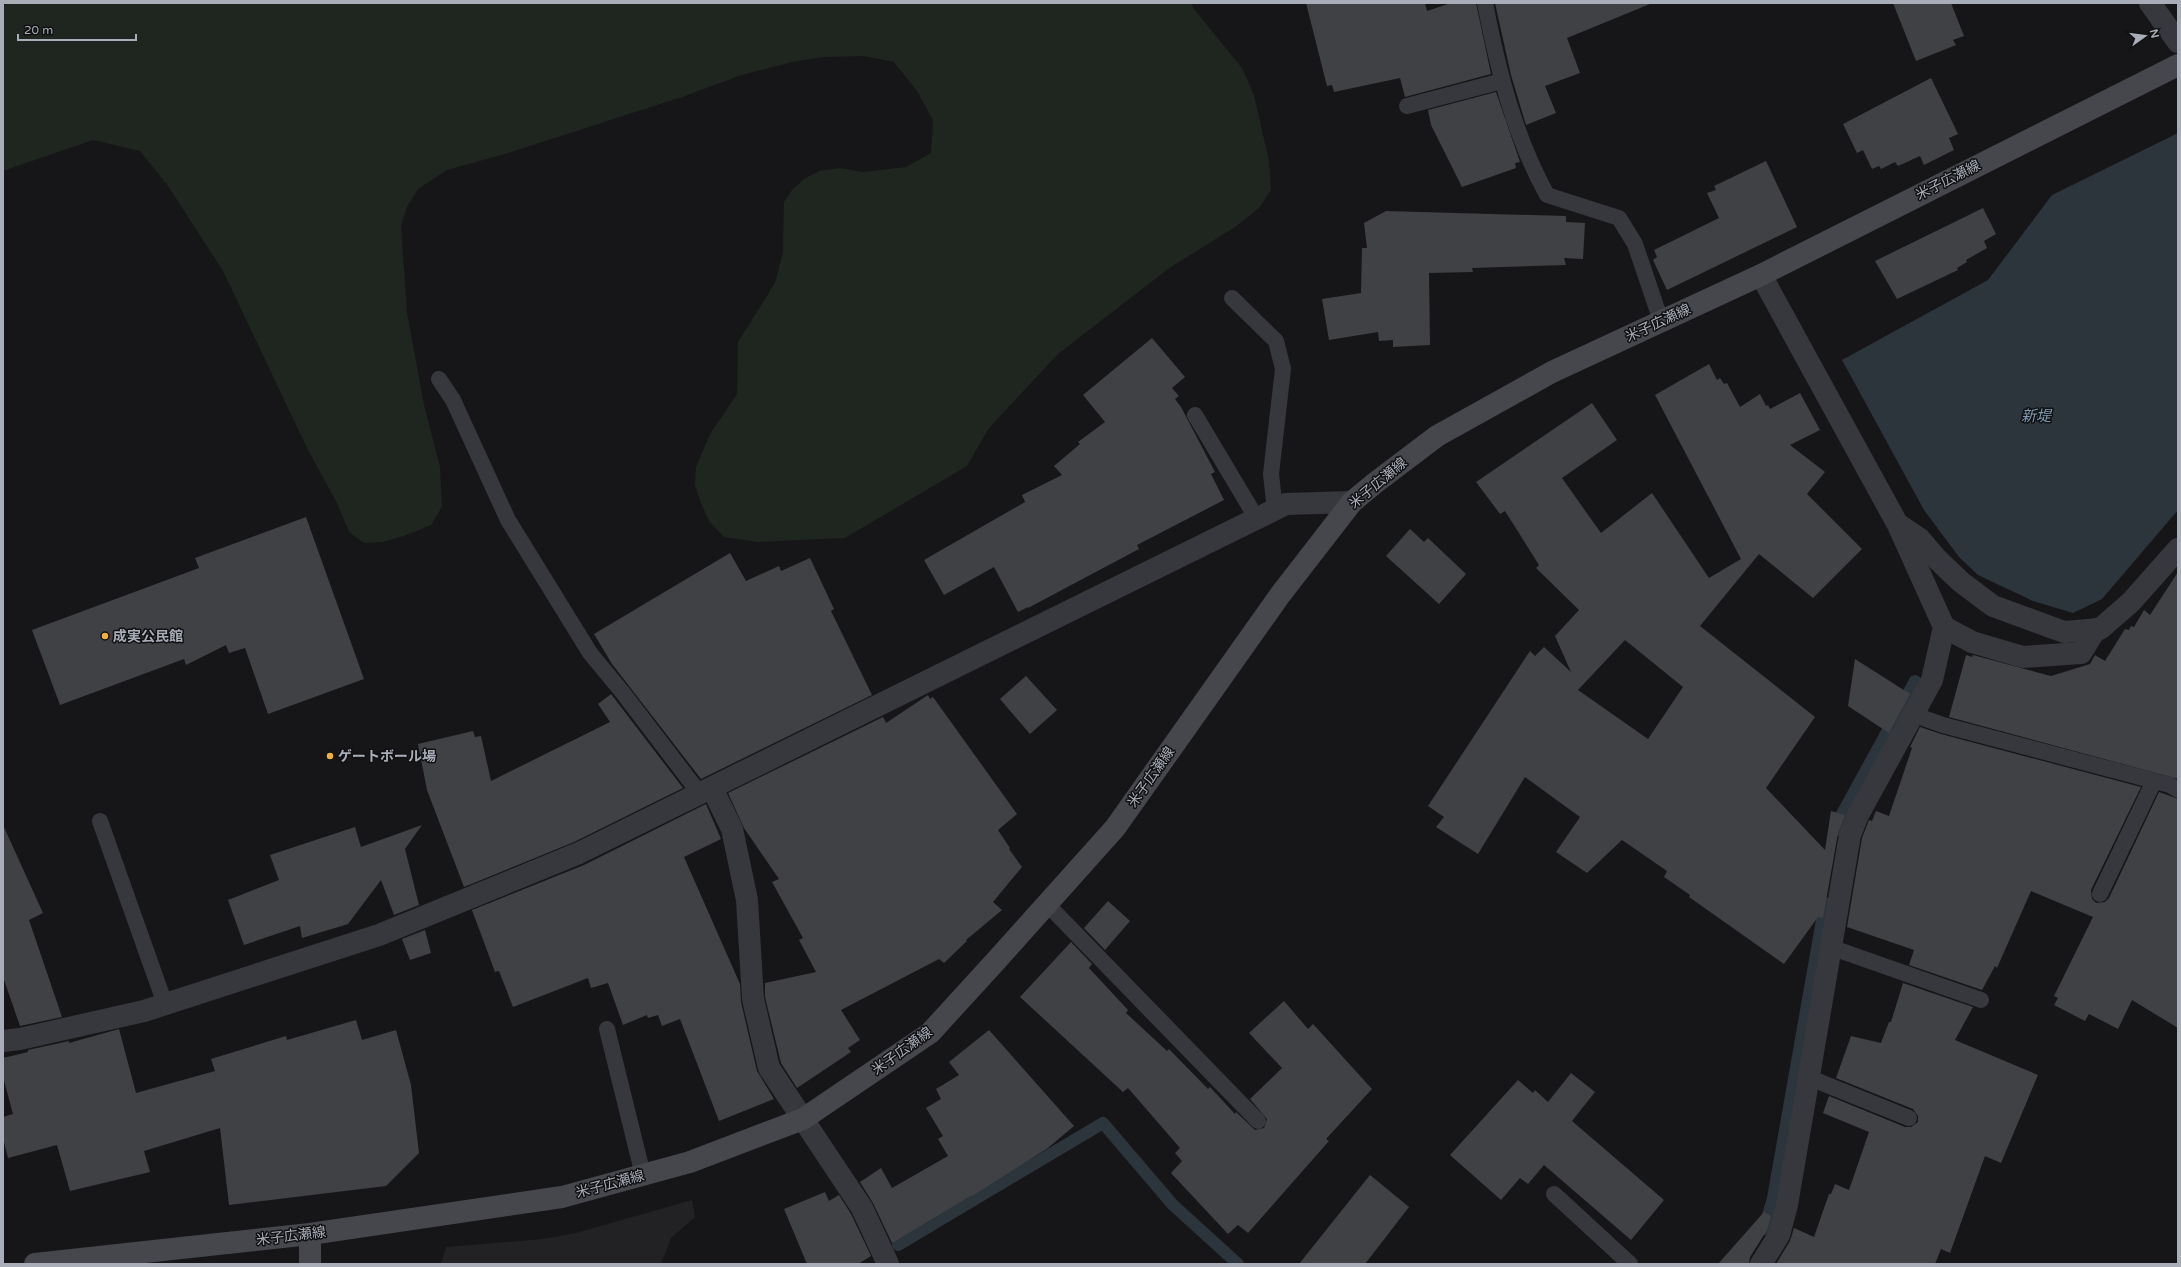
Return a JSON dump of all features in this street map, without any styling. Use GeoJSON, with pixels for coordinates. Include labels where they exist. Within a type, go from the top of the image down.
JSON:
{"type":"FeatureCollection","features":[{"type":"Feature","properties":{"kind":"main road","name":"米子広瀬線"},"geometry":{"type":"LineString","coordinates":[[35,1264],[310,1234],[562,1197],[690,1162],[803,1119],[930,1033],[1115,828],[1280,595],[1352,502],[1437,436],[1552,372],[1761,275],[2178,65]]}},
{"type":"Feature","properties":{"kind":"main road"},"geometry":{"type":"LineString","coordinates":[[310,1234],[310,1264]]}},
{"type":"Feature","properties":{"kind":"street"},"geometry":{"type":"LineString","coordinates":[[2150,3],[2178,42]]}},
{"type":"Feature","properties":{"kind":"street"},"geometry":{"type":"LineString","coordinates":[[1761,275],[1898,525],[1944,627],[1932,680],[1858,815],[1850,835],[1830,947],[1810,1078],[1787,1205],[1779,1236],[1762,1264]]}},
{"type":"Feature","properties":{"kind":"street"},"geometry":{"type":"LineString","coordinates":[[3,1041],[20,1039],[165,1004],[379,935],[579,853],[1286,504],[1352,502]]}},
{"type":"Feature","properties":{"kind":"street"},"geometry":{"type":"LineString","coordinates":[[1898,525],[1920,539],[1937,559],[1961,582],[1993,606],[2064,632],[2100,629],[2131,602],[2178,549]]}},
{"type":"Feature","properties":{"kind":"street"},"geometry":{"type":"LineString","coordinates":[[1944,627],[1972,642],[2023,657],[2081,654],[2096,629]]}},
{"type":"Feature","properties":{"kind":"street"},"geometry":{"type":"LineString","coordinates":[[706,791],[732,829],[747,900],[754,999],[769,1068],[862,1208],[888,1264]]}},
{"type":"Feature","properties":{"kind":"lane"},"geometry":{"type":"LineString","coordinates":[[1485,3],[1510,112],[1534,171],[1548,195],[1619,218],[1636,244],[1661,321]]}},
{"type":"Feature","properties":{"kind":"lane"},"geometry":{"type":"LineString","coordinates":[[1407,106],[1502,81]]}},
{"type":"Feature","properties":{"kind":"lane"},"geometry":{"type":"LineString","coordinates":[[1232,298],[1276,341],[1283,369],[1266,514]]}},
{"type":"Feature","properties":{"kind":"lane"},"geometry":{"type":"LineString","coordinates":[[439,378],[453,400],[508,520],[590,653],[706,791]]}},
{"type":"Feature","properties":{"kind":"lane"},"geometry":{"type":"LineString","coordinates":[[1195,415],[1266,514]]}},
{"type":"Feature","properties":{"kind":"lane"},"geometry":{"type":"LineString","coordinates":[[1912,714],[1943,725],[2170,785],[2178,790]]}},
{"type":"Feature","properties":{"kind":"lane"},"geometry":{"type":"LineString","coordinates":[[2100,894],[2154,781]]}},
{"type":"Feature","properties":{"kind":"lane"},"geometry":{"type":"LineString","coordinates":[[100,821],[165,1004]]}},
{"type":"Feature","properties":{"kind":"lane"},"geometry":{"type":"LineString","coordinates":[[1047,904],[1258,1122]]}},
{"type":"Feature","properties":{"kind":"lane"},"geometry":{"type":"LineString","coordinates":[[1830,947],[1981,1000]]}},
{"type":"Feature","properties":{"kind":"lane"},"geometry":{"type":"LineString","coordinates":[[607,1029],[643,1175]]}},
{"type":"Feature","properties":{"kind":"lane"},"geometry":{"type":"LineString","coordinates":[[1810,1078],[1909,1118]]}},
{"type":"Feature","properties":{"kind":"lane"},"geometry":{"type":"LineString","coordinates":[[1554,1194],[1630,1264]]}},
{"type":"Feature","properties":{"kind":"shaded area"},"geometry":{"type":"Polygon","coordinates":[[[9,3],[1191,3],[1194,9],[1242,68],[1254,95],[1269,161],[1271,190],[1259,208],[1235,227],[1168,269],[1058,354],[989,428],[967,466],[845,538],[758,542],[724,537],[709,521],[695,485],[696,467],[710,434],[737,394],[738,342],[775,283],[783,252],[784,202],[792,190],[804,179],[819,171],[840,168],[863,172],[906,167],[931,153],[933,120],[917,91],[894,62],[864,56],[824,57],[792,62],[742,75],[682,97],[505,154],[447,170],[418,189],[407,207],[401,226],[407,312],[424,405],[440,467],[442,507],[431,525],[404,536],[383,542],[364,543],[349,532],[337,503],[307,448],[223,271],[168,186],[140,151],[93,140],[3,171],[3,6],[9,3]]]}},
{"type":"Feature","properties":{"kind":"shaded area"},"geometry":{"type":"Polygon","coordinates":[[[692,1200],[695,1217],[671,1238],[661,1264],[441,1264],[446,1247],[543,1239],[576,1233],[692,1200]]]}},
{"type":"Feature","properties":{"kind":"water","name":"新堤"},"geometry":{"type":"Polygon","coordinates":[[[2178,133],[2178,510],[2102,599],[2073,613],[2033,601],[1978,575],[1959,557],[1924,510],[1842,360],[1988,280],[2052,195],[2178,133]]]}},
{"type":"Feature","properties":{"kind":"building"},"geometry":{"type":"Polygon","coordinates":[[[1306,3],[1425,3],[1427,11],[1451,3],[1476,3],[1491,74],[1405,97],[1400,78],[1334,92],[1332,85],[1327,86],[1306,3]]]}},
{"type":"Feature","properties":{"kind":"building"},"geometry":{"type":"Polygon","coordinates":[[[1495,3],[1650,4],[1567,38],[1580,73],[1545,86],[1556,113],[1526,125],[1511,75],[1495,3]]]}},
{"type":"Feature","properties":{"kind":"building"},"geometry":{"type":"Polygon","coordinates":[[[1893,3],[1951,3],[1964,36],[1953,40],[1956,45],[1916,61],[1893,3]]]}},
{"type":"Feature","properties":{"kind":"building"},"geometry":{"type":"Polygon","coordinates":[[[1931,78],[1958,134],[1949,138],[1954,150],[1924,165],[1920,156],[1898,166],[1895,162],[1881,169],[1879,166],[1872,169],[1863,150],[1857,153],[1843,124],[1931,78]]]}},
{"type":"Feature","properties":{"kind":"building"},"geometry":{"type":"Polygon","coordinates":[[[1496,92],[1520,162],[1515,163],[1516,168],[1462,187],[1431,125],[1428,110],[1496,92]]]}},
{"type":"Feature","properties":{"kind":"building"},"geometry":{"type":"Polygon","coordinates":[[[1766,161],[1797,227],[1667,290],[1653,260],[1657,257],[1654,250],[1719,218],[1707,193],[1716,190],[1714,186],[1766,161]]]}},
{"type":"Feature","properties":{"kind":"building"},"geometry":{"type":"Polygon","coordinates":[[[1983,208],[1996,234],[1984,241],[1987,248],[1966,260],[1967,262],[1957,268],[1958,270],[1897,299],[1875,261],[1983,208]]]}},
{"type":"Feature","properties":{"kind":"building"},"geometry":{"type":"Polygon","coordinates":[[[1386,211],[1566,216],[1566,222],[1585,223],[1583,259],[1564,258],[1566,265],[1472,268],[1473,272],[1429,273],[1430,345],[1393,347],[1393,340],[1379,341],[1378,332],[1329,340],[1322,299],[1361,293],[1362,248],[1367,248],[1364,223],[1386,211]]]}},
{"type":"Feature","properties":{"kind":"building"},"geometry":{"type":"Polygon","coordinates":[[[1152,338],[1185,377],[1172,388],[1179,396],[1175,399],[1181,407],[1215,472],[1211,474],[1224,500],[1137,545],[1139,549],[1018,612],[994,567],[944,595],[924,560],[1025,502],[1022,495],[1062,475],[1054,466],[1080,444],[1078,442],[1105,422],[1083,395],[1152,338]]]}},
{"type":"Feature","properties":{"kind":"building"},"geometry":{"type":"Polygon","coordinates":[[[1709,364],[1717,380],[1720,378],[1724,384],[1727,383],[1740,407],[1760,394],[1766,406],[1768,405],[1770,409],[1800,393],[1820,430],[1790,445],[1825,472],[1807,494],[1862,549],[1813,598],[1759,554],[1700,626],[1815,717],[1766,788],[1825,850],[1831,811],[1845,815],[1838,833],[1823,918],[1818,917],[1784,964],[1689,897],[1690,895],[1664,877],[1667,871],[1622,840],[1587,873],[1556,852],[1580,817],[1525,777],[1478,854],[1436,827],[1444,817],[1428,806],[1530,651],[1535,656],[1544,647],[1571,672],[1555,636],[1579,610],[1536,568],[1539,565],[1505,511],[1500,514],[1476,482],[1592,403],[1617,440],[1562,478],[1601,533],[1652,493],[1709,578],[1741,559],[1655,395],[1709,364]],[[1625,640],[1578,690],[1648,739],[1683,687],[1625,640]]]}},
{"type":"Feature","properties":{"kind":"building"},"geometry":{"type":"Polygon","coordinates":[[[306,517],[364,679],[268,714],[245,648],[229,653],[226,645],[186,665],[184,659],[60,705],[32,630],[199,568],[195,558],[306,517]]]}},
{"type":"Feature","properties":{"kind":"building"},"geometry":{"type":"Polygon","coordinates":[[[1410,529],[1424,542],[1428,538],[1466,574],[1439,604],[1386,556],[1410,529]]]}},
{"type":"Feature","properties":{"kind":"building"},"geometry":{"type":"Polygon","coordinates":[[[730,553],[746,581],[779,566],[781,571],[810,558],[834,609],[831,611],[872,695],[701,779],[612,664],[594,634],[730,553]]]}},
{"type":"Feature","properties":{"kind":"building"},"geometry":{"type":"Polygon","coordinates":[[[2178,572],[2178,779],[1949,717],[1966,655],[1972,657],[1973,655],[2051,676],[2090,664],[2095,655],[2105,661],[2125,629],[2129,630],[2131,626],[2134,627],[2144,610],[2150,615],[2178,572]]]}},
{"type":"Feature","properties":{"kind":"building"},"geometry":{"type":"Polygon","coordinates":[[[1855,659],[1910,694],[1889,733],[1848,706],[1855,659]]]}},
{"type":"Feature","properties":{"kind":"building"},"geometry":{"type":"Polygon","coordinates":[[[1026,676],[1057,710],[1030,734],[1000,699],[1026,676]]]}},
{"type":"Feature","properties":{"kind":"building"},"geometry":{"type":"Polygon","coordinates":[[[611,694],[683,788],[574,842],[464,887],[427,790],[418,744],[473,731],[475,737],[481,736],[491,781],[610,722],[598,704],[611,694]]]}},
{"type":"Feature","properties":{"kind":"building"},"geometry":{"type":"Polygon","coordinates":[[[928,695],[930,699],[933,697],[1017,814],[998,830],[1022,867],[993,902],[1002,910],[966,940],[967,941],[944,963],[939,959],[841,1010],[860,1040],[848,1048],[851,1052],[797,1088],[781,1063],[765,997],[765,983],[816,972],[799,940],[803,938],[772,882],[779,879],[744,828],[728,793],[883,717],[886,723],[928,695]]]}},
{"type":"Feature","properties":{"kind":"building"},"geometry":{"type":"Polygon","coordinates":[[[1920,727],[1941,734],[2141,787],[2091,890],[2092,899],[2096,903],[2105,902],[2109,898],[2159,792],[2178,799],[2178,1028],[2132,1000],[2118,1029],[2089,1014],[2085,1021],[2054,1005],[2058,998],[2054,996],[2093,917],[2031,891],[1997,968],[1995,966],[1982,990],[1909,965],[1914,950],[1847,927],[1862,838],[1869,820],[1872,821],[1876,811],[1889,816],[1912,748],[1910,747],[1920,727]]]}},
{"type":"Feature","properties":{"kind":"building"},"geometry":{"type":"Polygon","coordinates":[[[706,804],[721,839],[684,857],[740,984],[741,1002],[757,1071],[774,1099],[719,1121],[680,1019],[662,1026],[658,1015],[648,1018],[647,1015],[623,1025],[608,983],[591,988],[588,978],[513,1007],[499,971],[495,972],[472,910],[584,865],[706,804]]]}},
{"type":"Feature","properties":{"kind":"building"},"geometry":{"type":"Polygon","coordinates":[[[3,825],[43,913],[29,920],[62,1017],[20,1026],[3,977],[3,825]]]}},
{"type":"Feature","properties":{"kind":"building"},"geometry":{"type":"Polygon","coordinates":[[[422,825],[405,849],[419,905],[394,915],[381,880],[348,924],[302,938],[300,926],[244,945],[228,900],[279,880],[270,855],[355,827],[361,847],[422,825]]]}},
{"type":"Feature","properties":{"kind":"building"},"geometry":{"type":"Polygon","coordinates":[[[1108,901],[1130,921],[1105,950],[1084,928],[1108,901]]]}},
{"type":"Feature","properties":{"kind":"building"},"geometry":{"type":"Polygon","coordinates":[[[425,930],[431,953],[410,960],[402,939],[425,930]]]}},
{"type":"Feature","properties":{"kind":"building"},"geometry":{"type":"Polygon","coordinates":[[[1071,942],[1092,964],[1089,968],[1128,1010],[1126,1013],[1167,1051],[1169,1049],[1208,1089],[1210,1087],[1235,1114],[1236,1112],[1255,1130],[1264,1128],[1267,1119],[1250,1099],[1282,1068],[1249,1033],[1284,1001],[1308,1029],[1313,1024],[1372,1089],[1326,1139],[1329,1141],[1248,1233],[1238,1225],[1228,1234],[1171,1173],[1182,1161],[1175,1153],[1180,1148],[1128,1088],[1123,1092],[1020,997],[1071,942]]]}},
{"type":"Feature","properties":{"kind":"building"},"geometry":{"type":"Polygon","coordinates":[[[1903,983],[1973,1007],[1955,1040],[2038,1075],[2001,1163],[1985,1156],[1950,1253],[1941,1249],[1935,1264],[1776,1264],[1790,1241],[1794,1228],[1814,1237],[1829,1194],[1831,1194],[1835,1184],[1849,1190],[1869,1132],[1823,1113],[1829,1096],[1905,1127],[1911,1127],[1918,1122],[1918,1116],[1913,1109],[1836,1078],[1851,1036],[1881,1043],[1889,1022],[1891,1022],[1903,983]]]}},
{"type":"Feature","properties":{"kind":"building"},"geometry":{"type":"Polygon","coordinates":[[[356,1020],[362,1040],[396,1030],[411,1085],[419,1153],[386,1186],[229,1205],[220,1128],[144,1151],[150,1172],[70,1191],[57,1145],[8,1158],[3,1138],[3,1117],[13,1114],[3,1077],[3,1058],[28,1052],[28,1050],[69,1041],[69,1043],[119,1029],[136,1093],[215,1071],[211,1059],[286,1036],[287,1040],[356,1020]]]}},
{"type":"Feature","properties":{"kind":"building"},"geometry":{"type":"Polygon","coordinates":[[[989,1030],[1074,1126],[1048,1148],[972,1196],[892,1243],[873,1203],[860,1182],[881,1168],[892,1188],[948,1156],[938,1139],[943,1136],[926,1108],[941,1099],[936,1089],[959,1075],[949,1062],[989,1030]]]}},
{"type":"Feature","properties":{"kind":"building"},"geometry":{"type":"Polygon","coordinates":[[[1571,1073],[1595,1092],[1572,1121],[1664,1200],[1631,1240],[1544,1165],[1528,1184],[1520,1178],[1501,1200],[1450,1155],[1518,1080],[1533,1093],[1535,1090],[1548,1102],[1571,1073]]]}},
{"type":"Feature","properties":{"kind":"building"},"geometry":{"type":"Polygon","coordinates":[[[1370,1175],[1409,1207],[1365,1264],[1299,1264],[1370,1175]]]}},
{"type":"Feature","properties":{"kind":"building"},"geometry":{"type":"Polygon","coordinates":[[[825,1192],[829,1201],[839,1195],[851,1214],[871,1256],[858,1264],[807,1264],[784,1209],[825,1192]]]}},
{"type":"Feature","properties":{"kind":"building"},"geometry":{"type":"Polygon","coordinates":[[[1764,1212],[1771,1216],[1767,1230],[1750,1257],[1749,1264],[1718,1264],[1764,1212]]]}},
{"type":"Feature","properties":{"kind":"waterway"},"geometry":{"type":"LineString","coordinates":[[1836,830],[1837,823],[1915,681]]}},
{"type":"Feature","properties":{"kind":"waterway"},"geometry":{"type":"LineString","coordinates":[[1764,1229],[1773,1198],[1825,903]]}},
{"type":"Feature","properties":{"kind":"waterway"},"geometry":{"type":"LineString","coordinates":[[898,1245],[1103,1123],[1173,1205],[1238,1264]]}},
{"type":"Feature","properties":{"kind":"place","name":"成実公民館"},"geometry":{"type":"Point","coordinates":[105,636]}},
{"type":"Feature","properties":{"kind":"place","name":"ゲートボール場"},"geometry":{"type":"Point","coordinates":[330,756]}}]}
